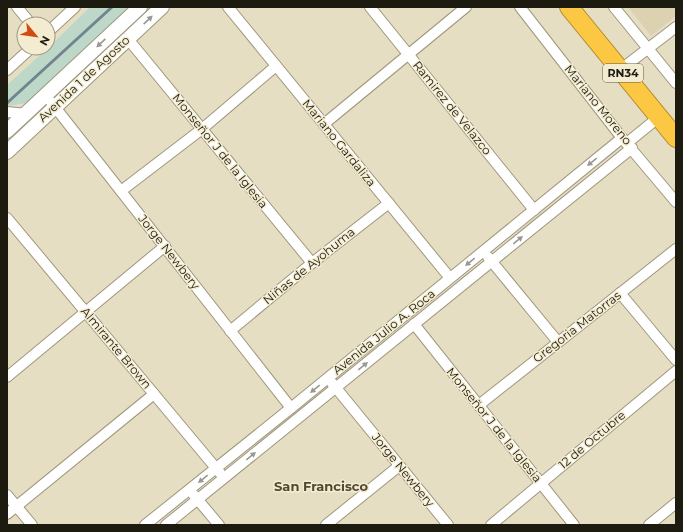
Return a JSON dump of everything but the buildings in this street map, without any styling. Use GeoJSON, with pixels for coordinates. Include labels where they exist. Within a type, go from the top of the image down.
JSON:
{"type":"FeatureCollection","features":[{"type":"Feature","properties":{"kind":"highway","name":"RN34"},"geometry":{"type":"LineString","coordinates":[[569,7],[676,138]]}},
{"type":"Feature","properties":{"kind":"street"},"geometry":{"type":"LineString","coordinates":[[17,7],[24,16]]}},
{"type":"Feature","properties":{"kind":"street"},"geometry":{"type":"LineString","coordinates":[[56,25],[75,7]]}},
{"type":"Feature","properties":{"kind":"street","name":"Avenida 1 de Agosto"},"geometry":{"type":"LineString","coordinates":[[7,131],[140,7]]}},
{"type":"Feature","properties":{"kind":"street","name":"Avenida 1 de Agosto"},"geometry":{"type":"LineString","coordinates":[[7,152],[162,7]]}},
{"type":"Feature","properties":{"kind":"street","name":"Mariano Gardaliza"},"geometry":{"type":"LineString","coordinates":[[228,7],[450,278]]}},
{"type":"Feature","properties":{"kind":"street","name":"Ramirez de Velazco"},"geometry":{"type":"LineString","coordinates":[[370,7],[534,210]]}},
{"type":"Feature","properties":{"kind":"street"},"geometry":{"type":"LineString","coordinates":[[324,124],[466,7]]}},
{"type":"Feature","properties":{"kind":"street","name":"Mariano Moreno"},"geometry":{"type":"LineString","coordinates":[[520,7],[627,143],[676,202]]}},
{"type":"Feature","properties":{"kind":"street"},"geometry":{"type":"LineString","coordinates":[[614,7],[676,83]]}},
{"type":"Feature","properties":{"kind":"street"},"geometry":{"type":"LineString","coordinates":[[620,70],[676,27]]}},
{"type":"Feature","properties":{"kind":"street","name":"Monseñor J de la Iglesia"},"geometry":{"type":"LineString","coordinates":[[128,39],[312,263]]}},
{"type":"Feature","properties":{"kind":"street"},"geometry":{"type":"LineString","coordinates":[[7,70],[22,56]]}},
{"type":"Feature","properties":{"kind":"street"},"geometry":{"type":"LineString","coordinates":[[121,191],[202,129],[276,66]]}},
{"type":"Feature","properties":{"kind":"street","name":"Jorge Newbery"},"geometry":{"type":"LineString","coordinates":[[46,96],[291,408]]}},
{"type":"Feature","properties":{"kind":"street"},"geometry":{"type":"LineString","coordinates":[[7,112],[26,114]]}},
{"type":"Feature","properties":{"kind":"street"},"geometry":{"type":"LineString","coordinates":[[627,143],[659,117]]}},
{"type":"Feature","properties":{"kind":"street","name":"Avenida Julio A. Roca"},"geometry":{"type":"LineString","coordinates":[[145,525],[534,210],[627,143]]}},
{"type":"Feature","properties":{"kind":"street","name":"Avenida Julio A. Roca"},"geometry":{"type":"LineString","coordinates":[[166,525],[492,262],[627,143]]}},
{"type":"Feature","properties":{"kind":"street","name":"Niñas de Ayohuma"},"geometry":{"type":"LineString","coordinates":[[230,330],[389,203]]}},
{"type":"Feature","properties":{"kind":"street","name":"Almirante Brown"},"geometry":{"type":"LineString","coordinates":[[7,218],[224,478]]}},
{"type":"Feature","properties":{"kind":"street"},"geometry":{"type":"LineString","coordinates":[[7,377],[165,246]]}},
{"type":"Feature","properties":{"kind":"street","name":"Gregoria Matorras"},"geometry":{"type":"LineString","coordinates":[[479,405],[676,249]]}},
{"type":"Feature","properties":{"kind":"street"},"geometry":{"type":"LineString","coordinates":[[483,251],[558,342]]}},
{"type":"Feature","properties":{"kind":"street"},"geometry":{"type":"LineString","coordinates":[[620,293],[676,360]]}},
{"type":"Feature","properties":{"kind":"street","name":"Monseñor J de la Iglesia"},"geometry":{"type":"LineString","coordinates":[[414,324],[574,525]]}},
{"type":"Feature","properties":{"kind":"street","name":"12 de Octubre"},"geometry":{"type":"LineString","coordinates":[[490,525],[676,371]]}},
{"type":"Feature","properties":{"kind":"street","name":"Jorge Newbery"},"geometry":{"type":"LineString","coordinates":[[328,378],[448,525]]}},
{"type":"Feature","properties":{"kind":"street"},"geometry":{"type":"LineString","coordinates":[[7,514],[154,394]]}},
{"type":"Feature","properties":{"kind":"street"},"geometry":{"type":"LineString","coordinates":[[326,525],[400,466]]}},
{"type":"Feature","properties":{"kind":"street"},"geometry":{"type":"LineString","coordinates":[[189,490],[218,525]]}},
{"type":"Feature","properties":{"kind":"street"},"geometry":{"type":"LineString","coordinates":[[7,494],[32,525]]}},
{"type":"Feature","properties":{"kind":"street"},"geometry":{"type":"LineString","coordinates":[[649,525],[676,504]]}},
{"type":"Feature","properties":{"kind":"shaded area"},"geometry":{"type":"Polygon","coordinates":[[[628,7],[676,7],[676,16],[651,36],[628,7]]]}},
{"type":"Feature","properties":{"kind":"green space"},"geometry":{"type":"Polygon","coordinates":[[[90,7],[131,7],[28,103],[7,106],[7,85],[39,56],[56,56],[56,40],[90,7]]]}},
{"type":"Feature","properties":{"kind":"waterway"},"geometry":{"type":"LineString","coordinates":[[7,103],[112,7]]}},
{"type":"Feature","properties":{"kind":"district","name":"San Francisco"},"geometry":{"type":"Point","coordinates":[321,486]}}]}
